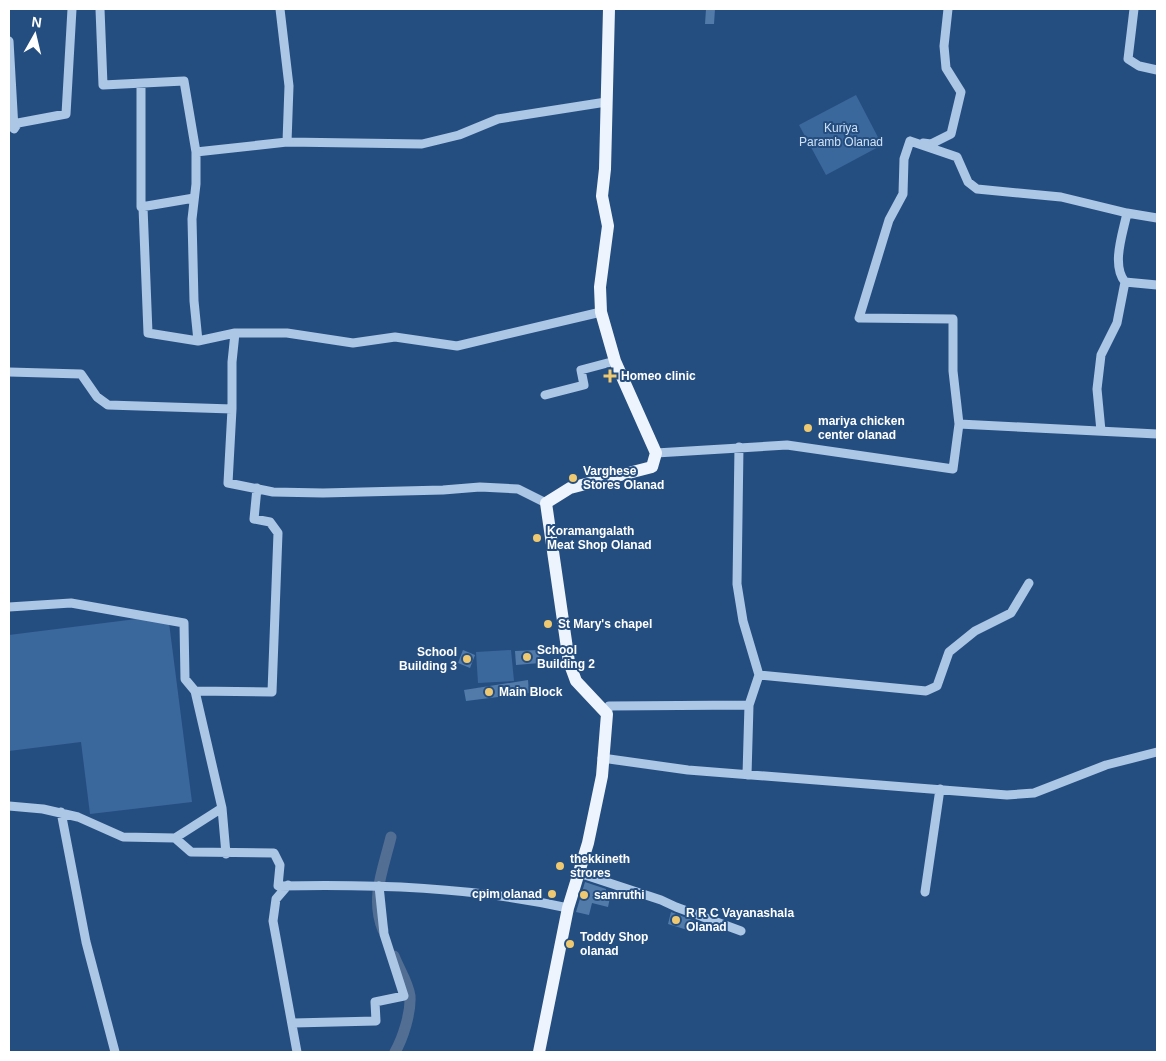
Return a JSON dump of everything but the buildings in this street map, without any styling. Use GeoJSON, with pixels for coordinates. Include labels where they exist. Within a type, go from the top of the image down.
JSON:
{"type":"FeatureCollection","features":[{"type":"Feature","properties":{"kind":"main road"},"geometry":{"type":"LineString","coordinates":[[539,1052],[568,908],[579,873],[602,776],[607,714],[576,681],[569,662],[546,503],[570,488],[652,467],[656,453],[614,361],[601,312],[600,287],[608,226],[602,196],[606,169],[609,9]]}},
{"type":"Feature","properties":{"kind":"street"},"geometry":{"type":"LineString","coordinates":[[9,41],[14,129],[18,124],[66,114],[72,9]]}},
{"type":"Feature","properties":{"kind":"street"},"geometry":{"type":"LineString","coordinates":[[100,9],[103,85],[184,82],[196,152],[192,219],[194,301],[198,341]]}},
{"type":"Feature","properties":{"kind":"street"},"geometry":{"type":"LineString","coordinates":[[280,9],[289,86],[287,142]]}},
{"type":"Feature","properties":{"kind":"street"},"geometry":{"type":"LineString","coordinates":[[910,141],[931,144],[951,134],[960,92],[946,68],[944,46],[948,9]]}},
{"type":"Feature","properties":{"kind":"street"},"geometry":{"type":"LineString","coordinates":[[1134,9],[1128,59],[1139,66],[1157,70]]}},
{"type":"Feature","properties":{"kind":"street"},"geometry":{"type":"LineString","coordinates":[[142,84],[141,207],[143,207],[148,333],[198,341],[235,333],[286,333],[352,343],[394,337],[458,346],[601,312]]}},
{"type":"Feature","properties":{"kind":"street"},"geometry":{"type":"LineString","coordinates":[[196,152],[287,142],[422,144],[459,135],[498,119],[606,102]]}},
{"type":"Feature","properties":{"kind":"street"},"geometry":{"type":"LineString","coordinates":[[910,141],[957,157],[968,182],[977,189],[1062,196],[1127,213],[1157,218]]}},
{"type":"Feature","properties":{"kind":"street"},"geometry":{"type":"LineString","coordinates":[[656,453],[787,445],[953,470],[959,424],[952,371],[953,320],[859,318],[890,220],[903,194],[904,159],[910,141]]}},
{"type":"Feature","properties":{"kind":"street"},"geometry":{"type":"LineString","coordinates":[[143,207],[194,198]]}},
{"type":"Feature","properties":{"kind":"street"},"geometry":{"type":"LineString","coordinates":[[1127,213],[1120,252],[1119,274],[1125,282],[1157,285]]}},
{"type":"Feature","properties":{"kind":"street"},"geometry":{"type":"LineString","coordinates":[[1101,431],[1097,390],[1101,355],[1117,323],[1125,282]]}},
{"type":"Feature","properties":{"kind":"street"},"geometry":{"type":"LineString","coordinates":[[235,333],[232,362],[232,409],[228,483],[273,492],[323,493],[443,490],[480,487],[518,489],[546,503]]}},
{"type":"Feature","properties":{"kind":"street"},"geometry":{"type":"LineString","coordinates":[[546,395],[584,384],[581,370],[614,361]]}},
{"type":"Feature","properties":{"kind":"street"},"geometry":{"type":"LineString","coordinates":[[9,372],[81,374],[96,397],[108,405],[232,409]]}},
{"type":"Feature","properties":{"kind":"street"},"geometry":{"type":"LineString","coordinates":[[959,424],[1157,434]]}},
{"type":"Feature","properties":{"kind":"street"},"geometry":{"type":"LineString","coordinates":[[739,447],[737,584],[743,621],[759,674],[749,705],[747,775]]}},
{"type":"Feature","properties":{"kind":"street"},"geometry":{"type":"LineString","coordinates":[[195,691],[272,692],[278,533],[270,522],[254,519],[256,488]]}},
{"type":"Feature","properties":{"kind":"street"},"geometry":{"type":"LineString","coordinates":[[759,674],[926,691],[936,686],[949,652],[974,630],[1011,613],[1029,583]]}},
{"type":"Feature","properties":{"kind":"street"},"geometry":{"type":"LineString","coordinates":[[9,607],[71,603],[184,623],[185,679],[195,691],[222,808],[226,854]]}},
{"type":"Feature","properties":{"kind":"street"},"geometry":{"type":"LineString","coordinates":[[607,714],[609,706],[749,705]]}},
{"type":"Feature","properties":{"kind":"street"},"geometry":{"type":"LineString","coordinates":[[602,758],[688,770],[1007,795],[1034,794],[1106,765],[1157,752]]}},
{"type":"Feature","properties":{"kind":"street"},"geometry":{"type":"LineString","coordinates":[[925,892],[940,789]]}},
{"type":"Feature","properties":{"kind":"street"},"geometry":{"type":"LineString","coordinates":[[9,806],[61,812],[78,817],[123,837],[175,838],[222,808]]}},
{"type":"Feature","properties":{"kind":"street"},"geometry":{"type":"LineString","coordinates":[[61,812],[86,942],[115,1052]]}},
{"type":"Feature","properties":{"kind":"street"},"geometry":{"type":"LineString","coordinates":[[175,838],[191,852],[226,854],[274,853],[280,865],[278,886],[380,886],[519,897],[568,908]]}},
{"type":"Feature","properties":{"kind":"street"},"geometry":{"type":"LineString","coordinates":[[579,873],[661,900],[741,931]]}},
{"type":"Feature","properties":{"kind":"street"},"geometry":{"type":"LineString","coordinates":[[288,886],[276,898],[273,921],[297,1052]]}},
{"type":"Feature","properties":{"kind":"street"},"geometry":{"type":"LineString","coordinates":[[293,1026],[376,1021],[375,1002],[404,996],[384,934],[380,886]]}},
{"type":"Feature","properties":{"kind":"green space","name":"Kuriya Paramb Olanad"},"geometry":{"type":"Polygon","coordinates":[[[856,95],[882,145],[826,175],[799,125],[856,95]]]}},
{"type":"Feature","properties":{"kind":"green space"},"geometry":{"type":"Polygon","coordinates":[[[168,615],[192,802],[90,814],[81,742],[9,751],[9,635],[168,615]]]}},
{"type":"Feature","properties":{"kind":"green space"},"geometry":{"type":"Polygon","coordinates":[[[511,650],[514,681],[478,683],[476,652],[511,650]]]}},
{"type":"Feature","properties":{"kind":"waterway"},"geometry":{"type":"LineString","coordinates":[[383,930],[379,918],[378,895],[391,837]]}},
{"type":"Feature","properties":{"kind":"waterway"},"geometry":{"type":"LineString","coordinates":[[394,956],[410,996],[406,1025],[395,1052]]}},
{"type":"Feature","properties":{"kind":"place","name":"Homeo clinic"},"geometry":{"type":"Point","coordinates":[610,376]}},
{"type":"Feature","properties":{"kind":"place","name":"mariya chicken center olanad"},"geometry":{"type":"Point","coordinates":[808,428]}},
{"type":"Feature","properties":{"kind":"place","name":"Varghese Stores Olanad"},"geometry":{"type":"Point","coordinates":[573,478]}},
{"type":"Feature","properties":{"kind":"place","name":"Koramangalath Meat Shop Olanad"},"geometry":{"type":"Point","coordinates":[537,538]}},
{"type":"Feature","properties":{"kind":"place","name":"St Mary's chapel"},"geometry":{"type":"Point","coordinates":[548,624]}},
{"type":"Feature","properties":{"kind":"place","name":"School Building 2"},"geometry":{"type":"Point","coordinates":[527,657]}},
{"type":"Feature","properties":{"kind":"place","name":"School Building 3"},"geometry":{"type":"Point","coordinates":[467,659]}},
{"type":"Feature","properties":{"kind":"place","name":"Main Block"},"geometry":{"type":"Point","coordinates":[489,692]}},
{"type":"Feature","properties":{"kind":"place","name":"thekkineth strores"},"geometry":{"type":"Point","coordinates":[560,866]}},
{"type":"Feature","properties":{"kind":"place","name":"cpim olanad"},"geometry":{"type":"Point","coordinates":[552,894]}},
{"type":"Feature","properties":{"kind":"place","name":"samruthi"},"geometry":{"type":"Point","coordinates":[584,895]}},
{"type":"Feature","properties":{"kind":"place","name":"R R C Vayanashala Olanad"},"geometry":{"type":"Point","coordinates":[676,920]}},
{"type":"Feature","properties":{"kind":"place","name":"Toddy Shop olanad"},"geometry":{"type":"Point","coordinates":[570,944]}}]}
